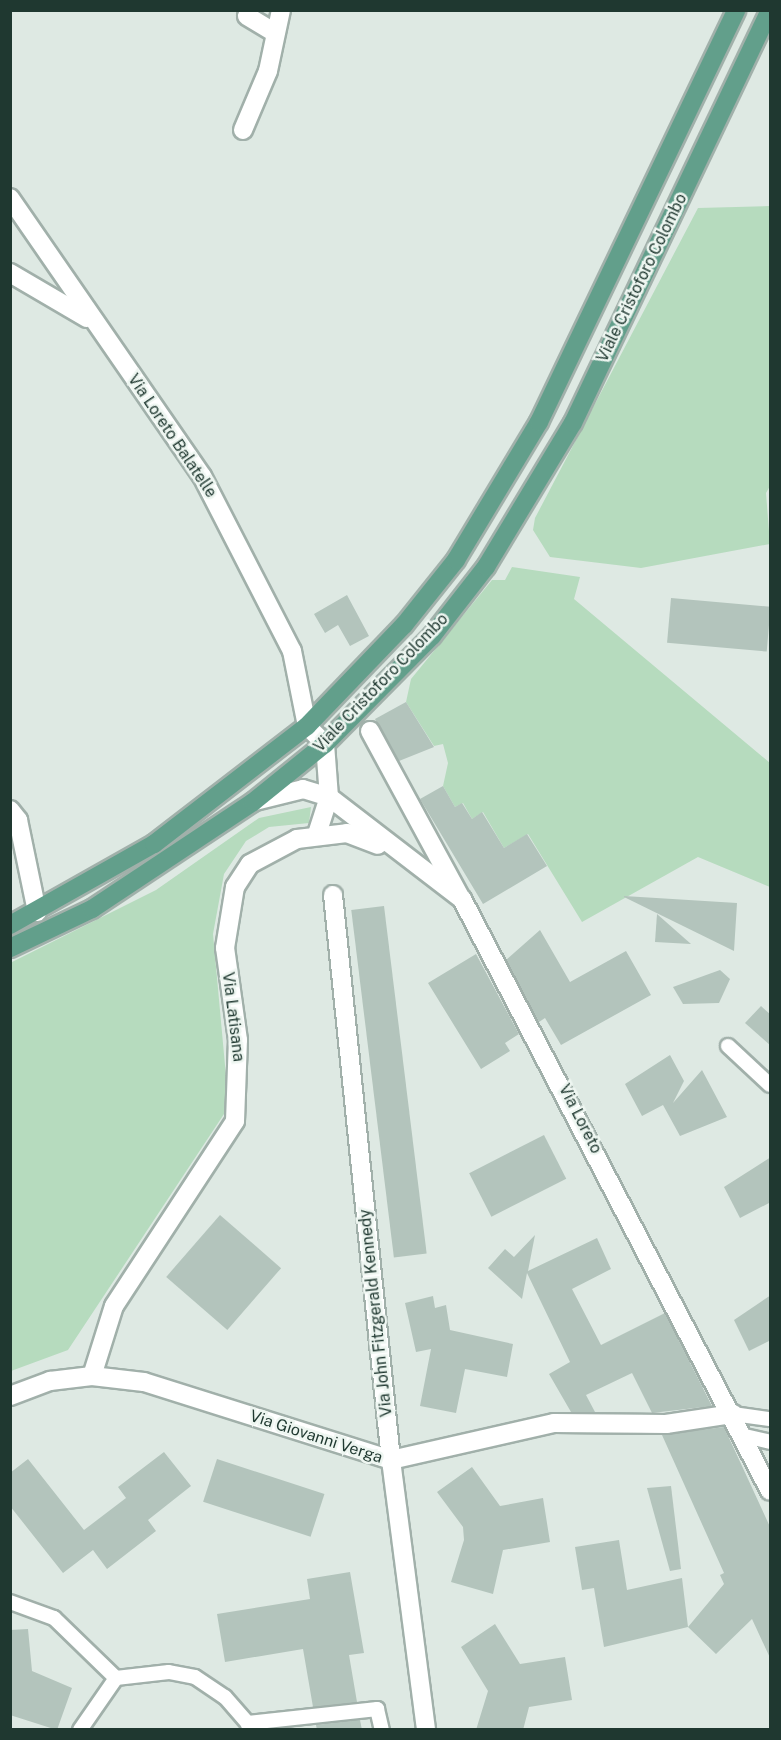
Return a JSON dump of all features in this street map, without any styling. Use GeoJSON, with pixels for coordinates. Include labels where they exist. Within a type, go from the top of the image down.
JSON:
{"type":"FeatureCollection","features":[{"type":"Feature","properties":{"kind":"main road","name":"Viale Cristoforo Colombo"},"geometry":{"type":"LineString","coordinates":[[10,925],[38,912],[154,844],[307,726],[404,625],[456,560],[502,489],[736,10]]}},
{"type":"Feature","properties":{"kind":"main road","name":"Viale Cristoforo Colombo"},"geometry":{"type":"LineString","coordinates":[[10,948],[92,909],[253,802],[325,744],[432,636],[534,495],[771,10]]}},
{"type":"Feature","properties":{"kind":"street"},"geometry":{"type":"LineString","coordinates":[[243,130],[268,71],[281,10]]}},
{"type":"Feature","properties":{"kind":"street"},"geometry":{"type":"LineString","coordinates":[[242,12],[275,33]]}},
{"type":"Feature","properties":{"kind":"street","name":"Via Loreto Balatelle"},"geometry":{"type":"LineString","coordinates":[[10,198],[89,319],[196,467],[248,561],[292,651],[307,726]]}},
{"type":"Feature","properties":{"kind":"street"},"geometry":{"type":"LineString","coordinates":[[10,273],[89,319]]}},
{"type":"Feature","properties":{"kind":"street"},"geometry":{"type":"LineString","coordinates":[[307,726],[325,744],[329,797],[317,835]]}},
{"type":"Feature","properties":{"kind":"street"},"geometry":{"type":"LineString","coordinates":[[370,731],[462,899]]}},
{"type":"Feature","properties":{"kind":"street"},"geometry":{"type":"LineString","coordinates":[[253,802],[303,789],[329,797]]}},
{"type":"Feature","properties":{"kind":"street","name":"Via Loreto"},"geometry":{"type":"LineString","coordinates":[[329,797],[406,860],[462,899],[745,1436],[771,1491]]}},
{"type":"Feature","properties":{"kind":"street"},"geometry":{"type":"LineString","coordinates":[[10,810],[18,820],[38,912]]}},
{"type":"Feature","properties":{"kind":"street","name":"Via Latisana"},"geometry":{"type":"LineString","coordinates":[[92,1376],[114,1306],[235,1121],[238,1040],[225,948],[235,887],[269,850],[317,835],[347,833],[406,860]]}},
{"type":"Feature","properties":{"kind":"street","name":"Via John Fitzgerald Kennedy"},"geometry":{"type":"LineString","coordinates":[[333,895],[391,1460],[426,1730]]}},
{"type":"Feature","properties":{"kind":"street","name":"Via Giovanni Verga"},"geometry":{"type":"LineString","coordinates":[[10,1396],[50,1381],[92,1376],[144,1382],[391,1460],[554,1423],[666,1424],[733,1414]]}},
{"type":"Feature","properties":{"kind":"lane"},"geometry":{"type":"LineString","coordinates":[[728,1046],[771,1085]]}},
{"type":"Feature","properties":{"kind":"lane"},"geometry":{"type":"LineString","coordinates":[[733,1414],[771,1419]]}},
{"type":"Feature","properties":{"kind":"lane"},"geometry":{"type":"LineString","coordinates":[[745,1436],[771,1443]]}},
{"type":"Feature","properties":{"kind":"lane"},"geometry":{"type":"LineString","coordinates":[[10,1602],[54,1618],[116,1677]]}},
{"type":"Feature","properties":{"kind":"lane"},"geometry":{"type":"LineString","coordinates":[[80,1730],[116,1677],[169,1671],[195,1677],[225,1697],[248,1726],[377,1709],[382,1730]]}},
{"type":"Feature","properties":{"kind":"green space"},"geometry":{"type":"Polygon","coordinates":[[[770,206],[770,486],[766,493],[770,544],[641,568],[550,557],[533,530],[535,518],[698,208],[770,206]]]}},
{"type":"Feature","properties":{"kind":"green space"},"geometry":{"type":"Polygon","coordinates":[[[512,567],[580,577],[574,599],[770,763],[770,887],[698,857],[582,922],[528,834],[504,848],[483,812],[472,819],[463,803],[455,807],[443,786],[448,763],[443,744],[434,746],[406,702],[411,679],[492,580],[505,580],[512,567]]]}},
{"type":"Feature","properties":{"kind":"green space"},"geometry":{"type":"Polygon","coordinates":[[[311,807],[309,823],[269,827],[246,841],[224,874],[213,934],[228,1098],[224,1114],[68,1350],[11,1371],[10,963],[156,890],[259,818],[311,807]]]}},
{"type":"Feature","properties":{"kind":"building"},"geometry":{"type":"Polygon","coordinates":[[[347,595],[369,636],[350,646],[338,625],[325,633],[314,614],[347,595]]]}},
{"type":"Feature","properties":{"kind":"building"},"geometry":{"type":"Polygon","coordinates":[[[671,598],[770,607],[767,652],[667,643],[671,598]]]}},
{"type":"Feature","properties":{"kind":"building"},"geometry":{"type":"Polygon","coordinates":[[[406,702],[434,747],[399,761],[375,719],[406,702]]]}},
{"type":"Feature","properties":{"kind":"building"},"geometry":{"type":"Polygon","coordinates":[[[443,786],[455,807],[462,803],[472,819],[482,812],[504,848],[527,834],[547,866],[483,904],[420,799],[443,786]]]}},
{"type":"Feature","properties":{"kind":"building"},"geometry":{"type":"Polygon","coordinates":[[[624,897],[737,903],[734,951],[624,897]]]}},
{"type":"Feature","properties":{"kind":"building"},"geometry":{"type":"Polygon","coordinates":[[[384,906],[427,1253],[394,1257],[351,910],[384,906]]]}},
{"type":"Feature","properties":{"kind":"building"},"geometry":{"type":"Polygon","coordinates":[[[657,914],[691,944],[655,942],[657,914]]]}},
{"type":"Feature","properties":{"kind":"building"},"geometry":{"type":"Polygon","coordinates":[[[540,930],[570,982],[626,951],[651,995],[561,1045],[545,1018],[539,1022],[506,960],[540,930]]]}},
{"type":"Feature","properties":{"kind":"building"},"geometry":{"type":"Polygon","coordinates":[[[476,954],[519,1034],[505,1043],[510,1051],[481,1069],[428,983],[476,954]]]}},
{"type":"Feature","properties":{"kind":"building"},"geometry":{"type":"Polygon","coordinates":[[[720,970],[730,979],[719,1003],[683,1004],[673,987],[720,970]]]}},
{"type":"Feature","properties":{"kind":"building"},"geometry":{"type":"Polygon","coordinates":[[[761,1006],[771,1015],[771,1046],[745,1023],[761,1006]]]}},
{"type":"Feature","properties":{"kind":"building"},"geometry":{"type":"Polygon","coordinates":[[[670,1055],[684,1081],[673,1103],[702,1070],[727,1117],[680,1136],[663,1105],[642,1116],[625,1084],[670,1055]]]}},
{"type":"Feature","properties":{"kind":"building"},"geometry":{"type":"Polygon","coordinates":[[[544,1135],[566,1179],[491,1217],[469,1173],[544,1135]]]}},
{"type":"Feature","properties":{"kind":"building"},"geometry":{"type":"Polygon","coordinates":[[[771,1157],[771,1202],[740,1218],[724,1187],[771,1157]]]}},
{"type":"Feature","properties":{"kind":"building"},"geometry":{"type":"Polygon","coordinates":[[[220,1215],[281,1268],[227,1330],[166,1277],[220,1215]]]}},
{"type":"Feature","properties":{"kind":"building"},"geometry":{"type":"Polygon","coordinates":[[[535,1235],[528,1271],[597,1238],[611,1269],[572,1289],[601,1345],[665,1313],[712,1406],[652,1413],[632,1373],[586,1395],[595,1412],[571,1412],[549,1374],[570,1362],[527,1273],[522,1299],[488,1268],[505,1249],[514,1257],[535,1235]]]}},
{"type":"Feature","properties":{"kind":"building"},"geometry":{"type":"Polygon","coordinates":[[[771,1295],[771,1340],[749,1351],[734,1320],[771,1295]]]}},
{"type":"Feature","properties":{"kind":"building"},"geometry":{"type":"Polygon","coordinates":[[[433,1296],[435,1308],[446,1305],[450,1330],[513,1344],[507,1377],[465,1369],[456,1413],[420,1406],[431,1349],[416,1352],[405,1303],[433,1296]]]}},
{"type":"Feature","properties":{"kind":"building"},"geometry":{"type":"Polygon","coordinates":[[[724,1427],[771,1529],[771,1660],[752,1619],[716,1654],[688,1627],[724,1584],[720,1575],[724,1573],[662,1435],[724,1427]]]}},
{"type":"Feature","properties":{"kind":"building"},"geometry":{"type":"Polygon","coordinates":[[[164,1452],[191,1486],[148,1520],[156,1531],[107,1569],[93,1550],[63,1573],[10,1506],[10,1473],[28,1459],[84,1530],[126,1498],[118,1487],[164,1452]]]}},
{"type":"Feature","properties":{"kind":"building"},"geometry":{"type":"Polygon","coordinates":[[[217,1459],[324,1494],[311,1537],[203,1502],[217,1459]]]}},
{"type":"Feature","properties":{"kind":"building"},"geometry":{"type":"Polygon","coordinates":[[[472,1467],[500,1506],[543,1498],[550,1542],[503,1550],[493,1594],[451,1582],[464,1540],[463,1527],[437,1492],[472,1467]]]}},
{"type":"Feature","properties":{"kind":"building"},"geometry":{"type":"Polygon","coordinates":[[[671,1486],[681,1569],[670,1571],[647,1488],[671,1486]]]}},
{"type":"Feature","properties":{"kind":"building"},"geometry":{"type":"Polygon","coordinates":[[[619,1540],[627,1590],[682,1578],[688,1627],[604,1647],[594,1588],[582,1590],[575,1547],[619,1540]]]}},
{"type":"Feature","properties":{"kind":"building"},"geometry":{"type":"Polygon","coordinates":[[[350,1572],[364,1653],[349,1655],[357,1702],[313,1707],[303,1649],[225,1662],[217,1614],[310,1599],[307,1579],[350,1572]]]}},
{"type":"Feature","properties":{"kind":"building"},"geometry":{"type":"Polygon","coordinates":[[[495,1624],[520,1664],[565,1657],[572,1700],[529,1707],[523,1730],[476,1730],[488,1691],[461,1647],[495,1624]]]}},
{"type":"Feature","properties":{"kind":"building"},"geometry":{"type":"Polygon","coordinates":[[[28,1629],[32,1671],[72,1688],[57,1730],[10,1715],[10,1630],[28,1629]]]}},
{"type":"Feature","properties":{"kind":"building"},"geometry":{"type":"Polygon","coordinates":[[[360,1720],[362,1730],[317,1730],[316,1725],[360,1720]]]}}]}
